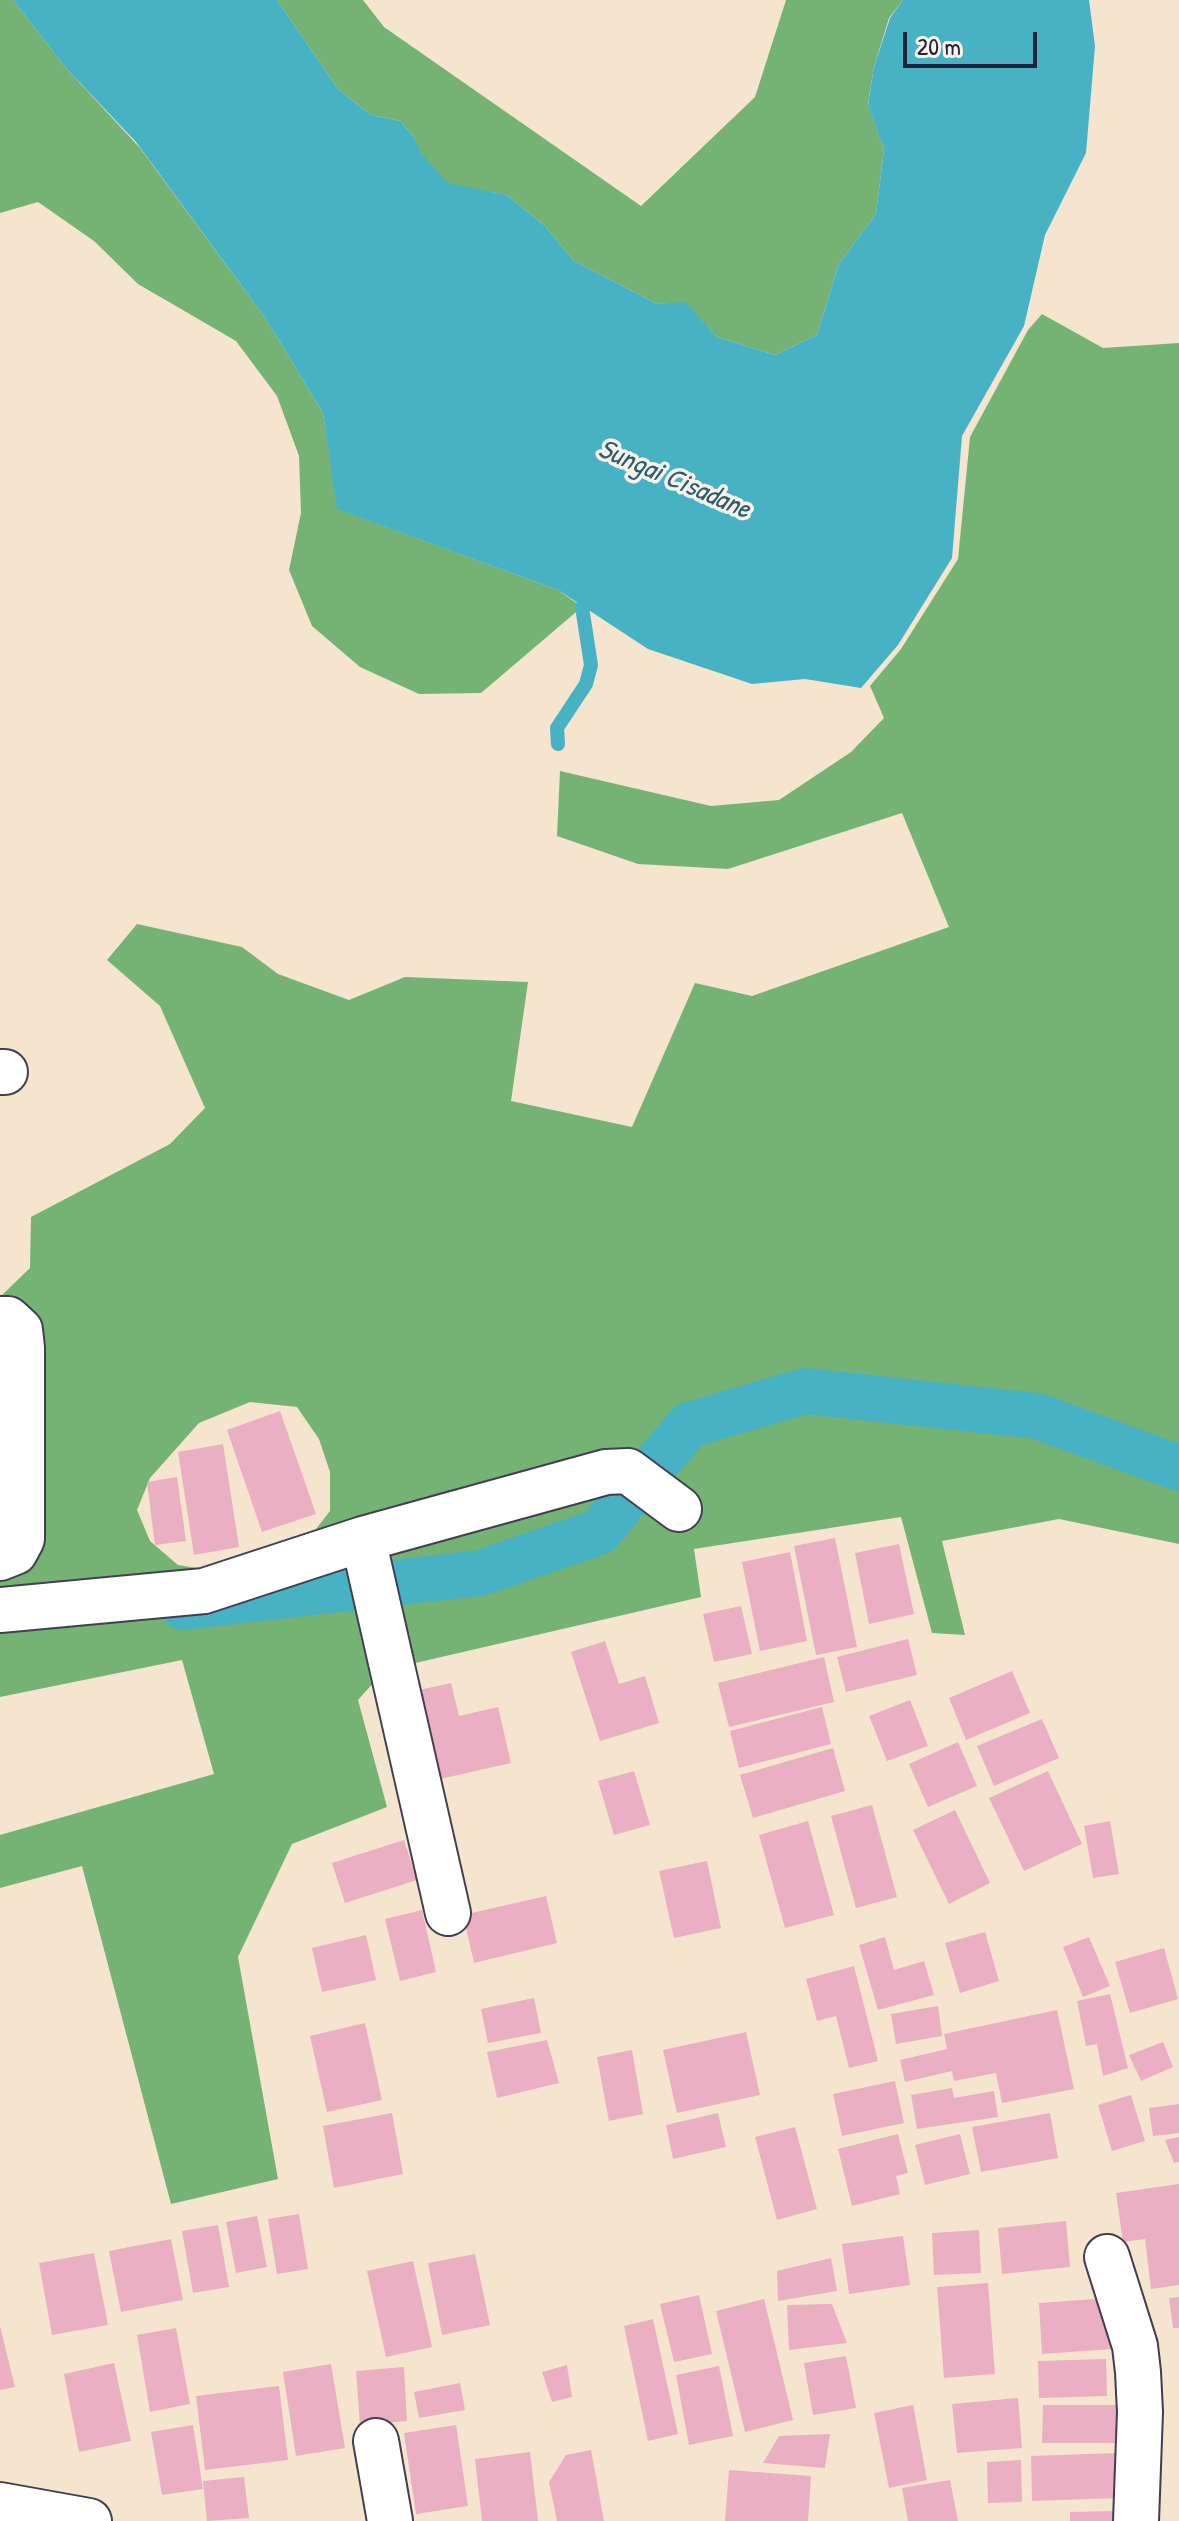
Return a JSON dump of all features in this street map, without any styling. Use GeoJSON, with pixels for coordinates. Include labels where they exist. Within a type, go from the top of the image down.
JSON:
{"type":"FeatureCollection","features":[{"type":"Feature","properties":{"kind":"street"},"geometry":{"type":"LineString","coordinates":[[0,1319],[8,1319],[20,1330],[22,1348],[22,1539],[15,1552],[0,1558]]}},
{"type":"Feature","properties":{"kind":"street"},"geometry":{"type":"LineString","coordinates":[[0,1610],[204,1591],[365,1547],[606,1472],[628,1471],[679,1509]]}},
{"type":"Feature","properties":{"kind":"street"},"geometry":{"type":"LineString","coordinates":[[365,1547],[448,1913]]}},
{"type":"Feature","properties":{"kind":"street"},"geometry":{"type":"LineString","coordinates":[[1107,2257],[1135,2346],[1138,2372],[1140,2412],[1136,2521]]}},
{"type":"Feature","properties":{"kind":"street"},"geometry":{"type":"LineString","coordinates":[[376,2441],[390,2521]]}},
{"type":"Feature","properties":{"kind":"street"},"geometry":{"type":"LineString","coordinates":[[0,2505],[89,2521]]}},
{"type":"Feature","properties":{"kind":"green space"},"geometry":{"type":"Polygon","coordinates":[[[0,0],[13,0],[66,68],[140,148],[266,319],[323,413],[338,509],[558,590],[582,607],[481,693],[419,694],[360,667],[312,626],[289,570],[301,513],[299,456],[277,396],[236,341],[138,284],[94,241],[38,202],[0,213],[0,0]]]}},
{"type":"Feature","properties":{"kind":"green space"},"geometry":{"type":"Polygon","coordinates":[[[277,0],[363,0],[384,27],[641,206],[755,97],[786,0],[903,0],[889,18],[874,67],[868,104],[884,149],[876,214],[839,264],[817,335],[775,355],[717,337],[685,303],[657,304],[574,261],[545,226],[507,195],[448,184],[420,153],[414,137],[400,121],[371,115],[338,89],[277,0]]]}},
{"type":"Feature","properties":{"kind":"green space"},"geometry":{"type":"Polygon","coordinates":[[[1042,314],[1103,348],[1179,343],[1179,1544],[1059,1519],[942,1541],[965,1635],[932,1633],[901,1517],[694,1549],[701,1597],[385,1670],[358,1700],[387,1807],[292,1844],[238,1957],[278,2179],[171,2204],[82,1866],[0,1888],[0,1835],[214,1774],[182,1660],[0,1697],[0,1297],[30,1268],[31,1217],[170,1144],[205,1108],[160,1006],[107,960],[137,924],[242,947],[278,974],[349,1000],[405,977],[528,982],[511,1101],[632,1127],[695,983],[752,996],[949,927],[902,813],[728,869],[638,864],[557,836],[560,771],[711,806],[779,800],[851,752],[884,718],[870,686],[901,649],[958,559],[970,437],[1028,330],[1042,314]],[[250,1402],[199,1423],[150,1478],[137,1510],[150,1541],[178,1565],[226,1573],[313,1533],[330,1511],[330,1472],[319,1439],[297,1407],[250,1402]]]}},
{"type":"Feature","properties":{"kind":"water","name":"Sungai Cisadane"},"geometry":{"type":"Polygon","coordinates":[[[13,0],[277,0],[338,89],[371,115],[400,121],[414,137],[421,153],[448,183],[507,195],[545,226],[574,261],[657,304],[685,302],[717,337],[775,355],[817,335],[839,264],[876,214],[884,149],[868,105],[874,67],[890,18],[903,0],[1089,0],[1095,46],[1086,153],[1045,235],[1024,326],[962,436],[952,558],[898,645],[861,688],[805,679],[752,684],[648,649],[558,590],[337,509],[323,413],[266,319],[136,142],[66,68],[13,0]]]}},
{"type":"Feature","properties":{"kind":"building"},"geometry":{"type":"Polygon","coordinates":[[[280,1411],[316,1514],[262,1532],[227,1430],[280,1411]]]}},
{"type":"Feature","properties":{"kind":"building"},"geometry":{"type":"Polygon","coordinates":[[[223,1444],[239,1547],[194,1555],[178,1452],[223,1444]]]}},
{"type":"Feature","properties":{"kind":"building"},"geometry":{"type":"Polygon","coordinates":[[[177,1477],[186,1541],[155,1545],[147,1482],[177,1477]]]}},
{"type":"Feature","properties":{"kind":"building"},"geometry":{"type":"Polygon","coordinates":[[[835,1538],[857,1647],[816,1655],[794,1546],[835,1538]]]}},
{"type":"Feature","properties":{"kind":"building"},"geometry":{"type":"Polygon","coordinates":[[[899,1544],[914,1614],[869,1624],[855,1553],[899,1544]]]}},
{"type":"Feature","properties":{"kind":"building"},"geometry":{"type":"Polygon","coordinates":[[[790,1552],[807,1641],[760,1651],[742,1562],[790,1552]]]}},
{"type":"Feature","properties":{"kind":"building"},"geometry":{"type":"Polygon","coordinates":[[[741,1606],[752,1654],[714,1662],[703,1614],[741,1606]]]}},
{"type":"Feature","properties":{"kind":"building"},"geometry":{"type":"Polygon","coordinates":[[[908,1639],[917,1675],[846,1692],[837,1657],[908,1639]]]}},
{"type":"Feature","properties":{"kind":"building"},"geometry":{"type":"Polygon","coordinates":[[[605,1641],[619,1684],[645,1676],[659,1723],[600,1741],[571,1652],[605,1641]]]}},
{"type":"Feature","properties":{"kind":"building"},"geometry":{"type":"Polygon","coordinates":[[[824,1657],[834,1702],[729,1727],[718,1683],[824,1657]]]}},
{"type":"Feature","properties":{"kind":"building"},"geometry":{"type":"Polygon","coordinates":[[[1012,1671],[1030,1713],[966,1740],[949,1698],[1012,1671]]]}},
{"type":"Feature","properties":{"kind":"building"},"geometry":{"type":"Polygon","coordinates":[[[451,1683],[459,1716],[498,1707],[511,1763],[431,1781],[410,1692],[451,1683]]]}},
{"type":"Feature","properties":{"kind":"building"},"geometry":{"type":"Polygon","coordinates":[[[910,1700],[928,1746],[887,1761],[869,1716],[910,1700]]]}},
{"type":"Feature","properties":{"kind":"building"},"geometry":{"type":"Polygon","coordinates":[[[822,1707],[831,1744],[739,1768],[730,1731],[822,1707]]]}},
{"type":"Feature","properties":{"kind":"building"},"geometry":{"type":"Polygon","coordinates":[[[1042,1719],[1059,1758],[994,1786],[977,1746],[1042,1719]]]}},
{"type":"Feature","properties":{"kind":"building"},"geometry":{"type":"Polygon","coordinates":[[[958,1742],[977,1786],[928,1807],[909,1764],[958,1742]]]}},
{"type":"Feature","properties":{"kind":"building"},"geometry":{"type":"Polygon","coordinates":[[[833,1748],[845,1791],[753,1818],[740,1775],[833,1748]]]}},
{"type":"Feature","properties":{"kind":"building"},"geometry":{"type":"Polygon","coordinates":[[[634,1771],[650,1825],[614,1835],[598,1781],[634,1771]]]}},
{"type":"Feature","properties":{"kind":"building"},"geometry":{"type":"Polygon","coordinates":[[[1048,1771],[1082,1844],[1024,1871],[989,1798],[1048,1771]]]}},
{"type":"Feature","properties":{"kind":"building"},"geometry":{"type":"Polygon","coordinates":[[[872,1805],[897,1897],[856,1908],[831,1816],[872,1805]]]}},
{"type":"Feature","properties":{"kind":"building"},"geometry":{"type":"Polygon","coordinates":[[[955,1810],[990,1883],[949,1904],[913,1830],[955,1810]]]}},
{"type":"Feature","properties":{"kind":"building"},"geometry":{"type":"Polygon","coordinates":[[[808,1821],[834,1915],[785,1928],[759,1835],[808,1821]]]}},
{"type":"Feature","properties":{"kind":"building"},"geometry":{"type":"Polygon","coordinates":[[[1110,1821],[1119,1874],[1093,1878],[1084,1826],[1110,1821]]]}},
{"type":"Feature","properties":{"kind":"building"},"geometry":{"type":"Polygon","coordinates":[[[404,1840],[417,1880],[345,1903],[332,1863],[404,1840]]]}},
{"type":"Feature","properties":{"kind":"building"},"geometry":{"type":"Polygon","coordinates":[[[707,1861],[721,1928],[674,1938],[659,1871],[707,1861]]]}},
{"type":"Feature","properties":{"kind":"building"},"geometry":{"type":"Polygon","coordinates":[[[546,1896],[557,1943],[474,1963],[463,1915],[546,1896]]]}},
{"type":"Feature","properties":{"kind":"building"},"geometry":{"type":"Polygon","coordinates":[[[422,1910],[436,1972],[400,1981],[385,1919],[422,1910]]]}},
{"type":"Feature","properties":{"kind":"building"},"geometry":{"type":"Polygon","coordinates":[[[985,1932],[999,1981],[960,1993],[945,1943],[985,1932]]]}},
{"type":"Feature","properties":{"kind":"building"},"geometry":{"type":"Polygon","coordinates":[[[366,1935],[376,1980],[322,1992],[312,1948],[366,1935]]]}},
{"type":"Feature","properties":{"kind":"building"},"geometry":{"type":"Polygon","coordinates":[[[885,1937],[894,1970],[924,1961],[934,1995],[878,2010],[859,1945],[885,1937]]]}},
{"type":"Feature","properties":{"kind":"building"},"geometry":{"type":"Polygon","coordinates":[[[1089,1937],[1110,1986],[1083,1997],[1063,1947],[1089,1937]]]}},
{"type":"Feature","properties":{"kind":"building"},"geometry":{"type":"Polygon","coordinates":[[[1164,1948],[1178,1999],[1130,2013],[1115,1962],[1164,1948]]]}},
{"type":"Feature","properties":{"kind":"building"},"geometry":{"type":"Polygon","coordinates":[[[854,1966],[878,2061],[849,2068],[836,2016],[817,2021],[806,1979],[854,1966]]]}},
{"type":"Feature","properties":{"kind":"building"},"geometry":{"type":"Polygon","coordinates":[[[1110,1994],[1128,2068],[1103,2076],[1097,2044],[1086,2046],[1077,2001],[1110,1994]]]}},
{"type":"Feature","properties":{"kind":"building"},"geometry":{"type":"Polygon","coordinates":[[[534,1998],[541,2033],[488,2043],[481,2009],[534,1998]]]}},
{"type":"Feature","properties":{"kind":"building"},"geometry":{"type":"Polygon","coordinates":[[[938,2006],[942,2036],[896,2044],[891,2014],[938,2006]]]}},
{"type":"Feature","properties":{"kind":"building"},"geometry":{"type":"Polygon","coordinates":[[[1057,2010],[1074,2089],[1002,2103],[996,2073],[954,2081],[952,2071],[905,2082],[900,2060],[947,2049],[944,2034],[1057,2010]]]}},
{"type":"Feature","properties":{"kind":"building"},"geometry":{"type":"Polygon","coordinates":[[[365,2023],[382,2100],[327,2112],[310,2036],[365,2023]]]}},
{"type":"Feature","properties":{"kind":"building"},"geometry":{"type":"Polygon","coordinates":[[[746,2032],[760,2095],[677,2113],[663,2050],[746,2032]]]}},
{"type":"Feature","properties":{"kind":"building"},"geometry":{"type":"Polygon","coordinates":[[[547,2040],[559,2083],[497,2098],[487,2052],[547,2040]]]}},
{"type":"Feature","properties":{"kind":"building"},"geometry":{"type":"Polygon","coordinates":[[[1163,2042],[1173,2067],[1141,2081],[1129,2055],[1163,2042]]]}},
{"type":"Feature","properties":{"kind":"building"},"geometry":{"type":"Polygon","coordinates":[[[632,2050],[643,2114],[609,2121],[597,2057],[632,2050]]]}},
{"type":"Feature","properties":{"kind":"building"},"geometry":{"type":"Polygon","coordinates":[[[895,2081],[904,2123],[842,2136],[833,2094],[895,2081]]]}},
{"type":"Feature","properties":{"kind":"building"},"geometry":{"type":"Polygon","coordinates":[[[952,2088],[954,2098],[994,2091],[998,2117],[917,2129],[911,2095],[952,2088]]]}},
{"type":"Feature","properties":{"kind":"building"},"geometry":{"type":"Polygon","coordinates":[[[1131,2095],[1145,2141],[1112,2151],[1098,2105],[1131,2095]]]}},
{"type":"Feature","properties":{"kind":"building"},"geometry":{"type":"Polygon","coordinates":[[[1179,2104],[1179,2133],[1153,2136],[1149,2108],[1179,2104]]]}},
{"type":"Feature","properties":{"kind":"building"},"geometry":{"type":"Polygon","coordinates":[[[392,2113],[403,2174],[334,2188],[323,2126],[392,2113]]]}},
{"type":"Feature","properties":{"kind":"building"},"geometry":{"type":"Polygon","coordinates":[[[718,2113],[726,2147],[673,2159],[666,2125],[718,2113]]]}},
{"type":"Feature","properties":{"kind":"building"},"geometry":{"type":"Polygon","coordinates":[[[1050,2113],[1058,2158],[981,2172],[972,2127],[1050,2113]]]}},
{"type":"Feature","properties":{"kind":"building"},"geometry":{"type":"Polygon","coordinates":[[[795,2127],[817,2209],[777,2220],[755,2137],[795,2127]]]}},
{"type":"Feature","properties":{"kind":"building"},"geometry":{"type":"Polygon","coordinates":[[[898,2134],[908,2173],[896,2176],[900,2194],[852,2206],[838,2149],[898,2134]]]}},
{"type":"Feature","properties":{"kind":"building"},"geometry":{"type":"Polygon","coordinates":[[[960,2134],[970,2174],[925,2185],[915,2145],[960,2134]]]}},
{"type":"Feature","properties":{"kind":"building"},"geometry":{"type":"Polygon","coordinates":[[[1179,2137],[1179,2162],[1174,2163],[1165,2140],[1179,2137]]]}},
{"type":"Feature","properties":{"kind":"building"},"geometry":{"type":"Polygon","coordinates":[[[1179,2184],[1179,2285],[1151,2289],[1145,2239],[1123,2242],[1116,2193],[1179,2184]]]}},
{"type":"Feature","properties":{"kind":"building"},"geometry":{"type":"Polygon","coordinates":[[[299,2214],[308,2269],[277,2274],[268,2219],[299,2214]]]}},
{"type":"Feature","properties":{"kind":"building"},"geometry":{"type":"Polygon","coordinates":[[[257,2216],[267,2267],[236,2273],[226,2222],[257,2216]]]}},
{"type":"Feature","properties":{"kind":"building"},"geometry":{"type":"Polygon","coordinates":[[[1066,2221],[1070,2267],[1002,2274],[998,2228],[1066,2221]]]}},
{"type":"Feature","properties":{"kind":"building"},"geometry":{"type":"Polygon","coordinates":[[[218,2225],[229,2287],[193,2293],[182,2231],[218,2225]]]}},
{"type":"Feature","properties":{"kind":"building"},"geometry":{"type":"Polygon","coordinates":[[[979,2230],[981,2273],[934,2275],[932,2233],[979,2230]]]}},
{"type":"Feature","properties":{"kind":"building"},"geometry":{"type":"Polygon","coordinates":[[[903,2236],[910,2285],[849,2294],[842,2244],[903,2236]]]}},
{"type":"Feature","properties":{"kind":"building"},"geometry":{"type":"Polygon","coordinates":[[[171,2239],[183,2300],[121,2312],[109,2251],[171,2239]]]}},
{"type":"Feature","properties":{"kind":"building"},"geometry":{"type":"Polygon","coordinates":[[[94,2253],[108,2325],[52,2335],[39,2263],[94,2253]]]}},
{"type":"Feature","properties":{"kind":"building"},"geometry":{"type":"Polygon","coordinates":[[[475,2254],[490,2325],[442,2335],[428,2263],[475,2254]]]}},
{"type":"Feature","properties":{"kind":"building"},"geometry":{"type":"Polygon","coordinates":[[[831,2258],[837,2291],[778,2301],[777,2271],[831,2258]]]}},
{"type":"Feature","properties":{"kind":"building"},"geometry":{"type":"Polygon","coordinates":[[[413,2261],[432,2347],[386,2357],[367,2271],[413,2261]]]}},
{"type":"Feature","properties":{"kind":"building"},"geometry":{"type":"Polygon","coordinates":[[[988,2283],[995,2374],[944,2378],[937,2287],[988,2283]]]}},
{"type":"Feature","properties":{"kind":"building"},"geometry":{"type":"Polygon","coordinates":[[[699,2295],[712,2354],[674,2362],[660,2304],[699,2295]]]}},
{"type":"Feature","properties":{"kind":"building"},"geometry":{"type":"Polygon","coordinates":[[[1179,2297],[1179,2328],[1173,2328],[1169,2298],[1179,2297]]]}},
{"type":"Feature","properties":{"kind":"building"},"geometry":{"type":"Polygon","coordinates":[[[1110,2298],[1113,2349],[1042,2354],[1039,2303],[1110,2298]]]}},
{"type":"Feature","properties":{"kind":"building"},"geometry":{"type":"Polygon","coordinates":[[[764,2299],[793,2420],[745,2432],[716,2311],[764,2299]]]}},
{"type":"Feature","properties":{"kind":"building"},"geometry":{"type":"Polygon","coordinates":[[[832,2304],[847,2343],[789,2350],[787,2305],[832,2304]]]}},
{"type":"Feature","properties":{"kind":"building"},"geometry":{"type":"Polygon","coordinates":[[[653,2319],[678,2434],[648,2441],[624,2326],[653,2319]]]}},
{"type":"Feature","properties":{"kind":"building"},"geometry":{"type":"Polygon","coordinates":[[[0,2326],[15,2387],[0,2390],[0,2326]]]}},
{"type":"Feature","properties":{"kind":"building"},"geometry":{"type":"Polygon","coordinates":[[[176,2328],[190,2404],[150,2412],[137,2335],[176,2328]]]}},
{"type":"Feature","properties":{"kind":"building"},"geometry":{"type":"Polygon","coordinates":[[[846,2356],[856,2408],[813,2415],[804,2363],[846,2356]]]}},
{"type":"Feature","properties":{"kind":"building"},"geometry":{"type":"Polygon","coordinates":[[[1106,2359],[1107,2396],[1039,2398],[1038,2361],[1106,2359]]]}},
{"type":"Feature","properties":{"kind":"building"},"geometry":{"type":"Polygon","coordinates":[[[114,2363],[131,2441],[79,2452],[64,2374],[114,2363]]]}},
{"type":"Feature","properties":{"kind":"building"},"geometry":{"type":"Polygon","coordinates":[[[331,2364],[345,2448],[296,2456],[283,2372],[331,2364]]]}},
{"type":"Feature","properties":{"kind":"building"},"geometry":{"type":"Polygon","coordinates":[[[567,2365],[572,2397],[552,2402],[542,2372],[567,2365]]]}},
{"type":"Feature","properties":{"kind":"building"},"geometry":{"type":"Polygon","coordinates":[[[719,2366],[733,2436],[689,2445],[676,2375],[719,2366]]]}},
{"type":"Feature","properties":{"kind":"building"},"geometry":{"type":"Polygon","coordinates":[[[404,2367],[407,2421],[360,2425],[356,2371],[404,2367]]]}},
{"type":"Feature","properties":{"kind":"building"},"geometry":{"type":"Polygon","coordinates":[[[460,2383],[465,2410],[419,2418],[414,2392],[460,2383]]]}},
{"type":"Feature","properties":{"kind":"building"},"geometry":{"type":"Polygon","coordinates":[[[279,2386],[288,2460],[205,2470],[196,2396],[279,2386]]]}},
{"type":"Feature","properties":{"kind":"building"},"geometry":{"type":"Polygon","coordinates":[[[1018,2398],[1022,2448],[957,2453],[952,2404],[1018,2398]]]}},
{"type":"Feature","properties":{"kind":"building"},"geometry":{"type":"Polygon","coordinates":[[[913,2405],[927,2480],[889,2488],[874,2413],[913,2405]]]}},
{"type":"Feature","properties":{"kind":"building"},"geometry":{"type":"Polygon","coordinates":[[[1043,2405],[1118,2405],[1118,2443],[1042,2443],[1043,2405]]]}},
{"type":"Feature","properties":{"kind":"building"},"geometry":{"type":"Polygon","coordinates":[[[193,2425],[203,2489],[162,2495],[151,2432],[193,2425]]]}},
{"type":"Feature","properties":{"kind":"building"},"geometry":{"type":"Polygon","coordinates":[[[456,2425],[468,2506],[416,2514],[404,2433],[456,2425]]]}},
{"type":"Feature","properties":{"kind":"building"},"geometry":{"type":"Polygon","coordinates":[[[830,2434],[825,2468],[763,2463],[779,2436],[830,2434]]]}},
{"type":"Feature","properties":{"kind":"building"},"geometry":{"type":"Polygon","coordinates":[[[591,2450],[604,2521],[557,2521],[549,2482],[566,2455],[591,2450]]]}},
{"type":"Feature","properties":{"kind":"building"},"geometry":{"type":"Polygon","coordinates":[[[530,2452],[538,2521],[482,2521],[475,2459],[530,2452]]]}},
{"type":"Feature","properties":{"kind":"building"},"geometry":{"type":"Polygon","coordinates":[[[1117,2453],[1118,2498],[1032,2501],[1031,2456],[1117,2453]]]}},
{"type":"Feature","properties":{"kind":"building"},"geometry":{"type":"Polygon","coordinates":[[[1021,2460],[1022,2502],[988,2503],[987,2462],[1021,2460]]]}},
{"type":"Feature","properties":{"kind":"building"},"geometry":{"type":"Polygon","coordinates":[[[729,2470],[811,2476],[808,2521],[725,2521],[729,2470]]]}},
{"type":"Feature","properties":{"kind":"building"},"geometry":{"type":"Polygon","coordinates":[[[244,2477],[249,2518],[207,2521],[203,2481],[244,2477]]]}},
{"type":"Feature","properties":{"kind":"building"},"geometry":{"type":"Polygon","coordinates":[[[950,2480],[958,2521],[908,2521],[902,2488],[950,2480]]]}},
{"type":"Feature","properties":{"kind":"building"},"geometry":{"type":"Polygon","coordinates":[[[1114,2511],[1114,2521],[1070,2521],[1070,2512],[1114,2511]]]}},
{"type":"Feature","properties":{"kind":"waterway"},"geometry":{"type":"LineString","coordinates":[[558,744],[557,728],[586,684],[591,665],[582,607]]}},
{"type":"Feature","properties":{"kind":"waterway"},"geometry":{"type":"LineString","coordinates":[[183,1607],[480,1573],[599,1532],[689,1425],[805,1391],[1037,1416],[1179,1468]]}}]}
